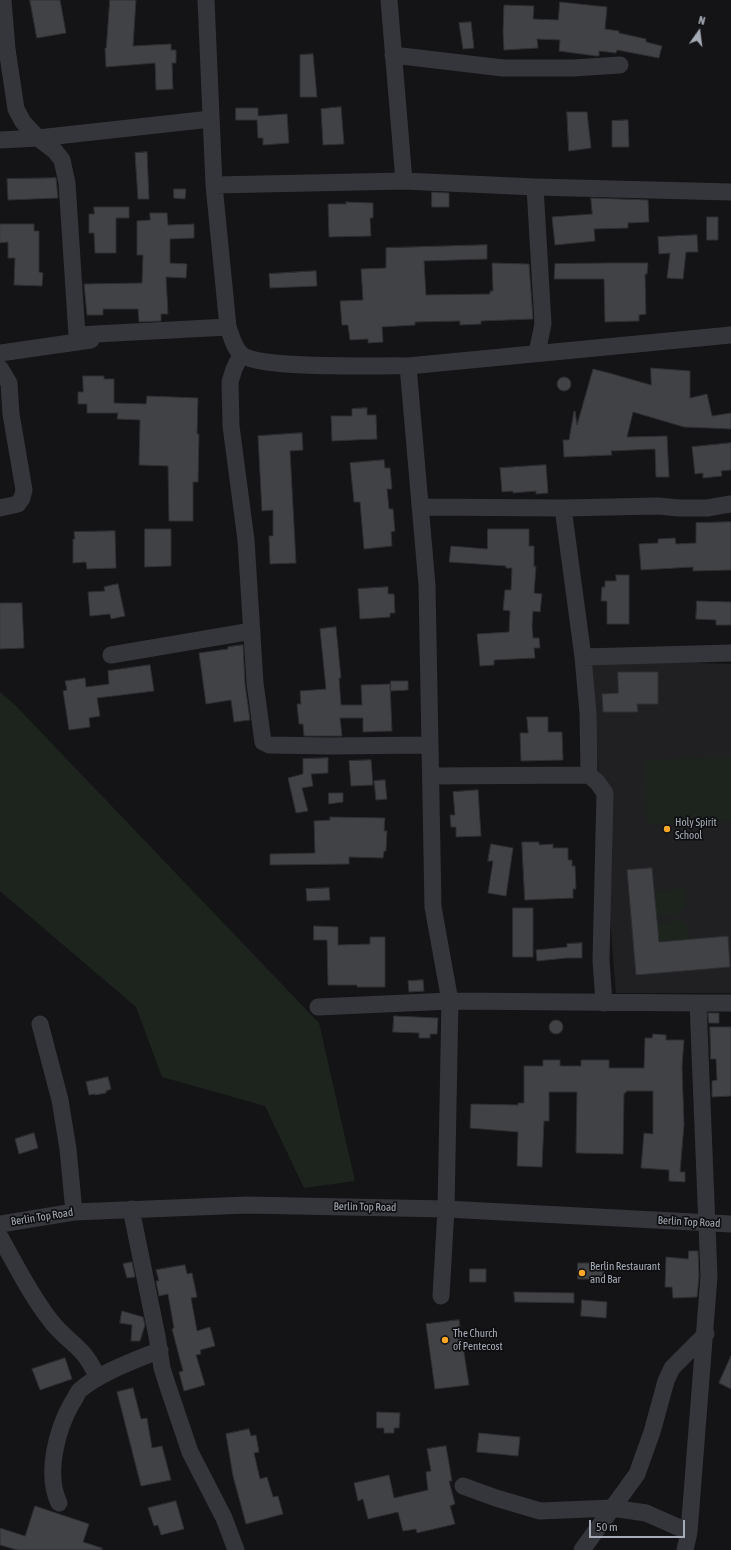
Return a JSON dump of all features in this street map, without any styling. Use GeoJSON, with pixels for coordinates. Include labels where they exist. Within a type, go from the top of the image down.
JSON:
{"type":"FeatureCollection","features":[{"type":"Feature","properties":{"kind":"street"},"geometry":{"type":"LineString","coordinates":[[3,0],[6,49],[16,109],[23,122],[38,138],[55,151],[62,160],[67,183],[77,335],[228,327]]}},
{"type":"Feature","properties":{"kind":"street"},"geometry":{"type":"LineString","coordinates":[[206,0],[214,185],[228,327],[241,354],[262,362],[286,365],[408,366],[731,335]]}},
{"type":"Feature","properties":{"kind":"street"},"geometry":{"type":"LineString","coordinates":[[389,0],[404,181]]}},
{"type":"Feature","properties":{"kind":"street"},"geometry":{"type":"LineString","coordinates":[[393,55],[503,68],[573,68],[620,65]]}},
{"type":"Feature","properties":{"kind":"street"},"geometry":{"type":"LineString","coordinates":[[0,140],[38,138],[211,119]]}},
{"type":"Feature","properties":{"kind":"street"},"geometry":{"type":"LineString","coordinates":[[214,185],[404,181],[731,192]]}},
{"type":"Feature","properties":{"kind":"street"},"geometry":{"type":"LineString","coordinates":[[535,186],[543,324],[537,353]]}},
{"type":"Feature","properties":{"kind":"street"},"geometry":{"type":"LineString","coordinates":[[0,353],[77,341],[228,327]]}},
{"type":"Feature","properties":{"kind":"street"},"geometry":{"type":"LineString","coordinates":[[241,354],[230,382],[231,426],[246,540],[255,683],[263,742],[269,746],[429,745]]}},
{"type":"Feature","properties":{"kind":"street"},"geometry":{"type":"LineString","coordinates":[[408,366],[427,586],[433,907],[450,1001],[446,1209],[442,1296]]}},
{"type":"Feature","properties":{"kind":"street"},"geometry":{"type":"LineString","coordinates":[[0,368],[9,383],[11,414],[24,490],[22,498],[18,504],[0,508]]}},
{"type":"Feature","properties":{"kind":"street"},"geometry":{"type":"LineString","coordinates":[[420,507],[563,508],[658,506],[707,508],[731,504]]}},
{"type":"Feature","properties":{"kind":"street"},"geometry":{"type":"LineString","coordinates":[[563,508],[583,657],[588,713],[589,775]]}},
{"type":"Feature","properties":{"kind":"street"},"geometry":{"type":"LineString","coordinates":[[111,655],[252,631]]}},
{"type":"Feature","properties":{"kind":"street"},"geometry":{"type":"LineString","coordinates":[[583,657],[731,653]]}},
{"type":"Feature","properties":{"kind":"street"},"geometry":{"type":"LineString","coordinates":[[431,776],[589,775],[597,782],[605,793],[601,960],[604,1003]]}},
{"type":"Feature","properties":{"kind":"street"},"geometry":{"type":"LineString","coordinates":[[318,1007],[450,1001],[698,1004],[731,1003]]}},
{"type":"Feature","properties":{"kind":"street"},"geometry":{"type":"LineString","coordinates":[[685,1550],[689,1532],[706,1334],[709,1276],[698,1004]]}},
{"type":"Feature","properties":{"kind":"street"},"geometry":{"type":"LineString","coordinates":[[40,1024],[60,1100],[68,1149],[74,1212]]}},
{"type":"Feature","properties":{"kind":"street","name":"Berlin Top Road"},"geometry":{"type":"LineString","coordinates":[[0,1224],[74,1212],[247,1205],[446,1209],[731,1224]]}},
{"type":"Feature","properties":{"kind":"street"},"geometry":{"type":"LineString","coordinates":[[131,1209],[164,1374],[190,1452],[224,1518],[236,1550]]}},
{"type":"Feature","properties":{"kind":"street"},"geometry":{"type":"LineString","coordinates":[[0,1237],[39,1304],[52,1322],[67,1339],[80,1350],[92,1365],[98,1378]]}},
{"type":"Feature","properties":{"kind":"street"},"geometry":{"type":"LineString","coordinates":[[582,1550],[637,1474],[652,1432],[666,1381],[672,1368],[706,1334]]}},
{"type":"Feature","properties":{"kind":"street"},"geometry":{"type":"LineString","coordinates":[[59,1503],[55,1494],[53,1463],[55,1444],[67,1413],[79,1391],[98,1378],[160,1350]]}},
{"type":"Feature","properties":{"kind":"street"},"geometry":{"type":"LineString","coordinates":[[462,1486],[540,1511],[612,1508],[646,1513],[689,1532]]}},
{"type":"Feature","properties":{"kind":"shaded area","name":"Holy Spirit School"},"geometry":{"type":"Polygon","coordinates":[[[590,660],[731,664],[731,993],[616,993],[590,660]]]}},
{"type":"Feature","properties":{"kind":"shaded area"},"geometry":{"type":"Polygon","coordinates":[[[0,692],[16,706],[319,1023],[355,1181],[304,1188],[265,1106],[162,1077],[136,1007],[0,891],[0,692]]]}},
{"type":"Feature","properties":{"kind":"shaded area"},"geometry":{"type":"Polygon","coordinates":[[[731,757],[731,821],[647,824],[644,760],[731,757]]]}},
{"type":"Feature","properties":{"kind":"shaded area"},"geometry":{"type":"Polygon","coordinates":[[[684,888],[687,904],[679,914],[655,917],[652,892],[684,888]]]}},
{"type":"Feature","properties":{"kind":"shaded area"},"geometry":{"type":"Polygon","coordinates":[[[679,920],[687,925],[690,939],[658,942],[656,924],[679,920]]]}},
{"type":"Feature","properties":{"kind":"building"},"geometry":{"type":"Polygon","coordinates":[[[30,0],[60,0],[66,33],[37,38],[30,0]]]}},
{"type":"Feature","properties":{"kind":"building"},"geometry":{"type":"Polygon","coordinates":[[[110,0],[136,0],[133,46],[171,44],[171,50],[176,50],[176,63],[172,63],[173,89],[156,90],[155,63],[106,67],[105,48],[110,0]]]}},
{"type":"Feature","properties":{"kind":"building"},"geometry":{"type":"Polygon","coordinates":[[[560,2],[607,7],[605,29],[619,31],[619,33],[646,39],[646,42],[662,46],[659,58],[617,50],[616,53],[599,51],[599,56],[559,51],[560,40],[537,39],[538,48],[504,50],[504,5],[534,6],[533,19],[558,20],[560,2]]]}},
{"type":"Feature","properties":{"kind":"building"},"geometry":{"type":"Polygon","coordinates":[[[471,22],[474,48],[463,49],[459,23],[471,22]]]}},
{"type":"Feature","properties":{"kind":"building"},"geometry":{"type":"Polygon","coordinates":[[[313,54],[317,97],[300,97],[300,55],[313,54]]]}},
{"type":"Feature","properties":{"kind":"building"},"geometry":{"type":"Polygon","coordinates":[[[341,107],[344,144],[323,145],[321,109],[341,107]]]}},
{"type":"Feature","properties":{"kind":"building"},"geometry":{"type":"Polygon","coordinates":[[[236,108],[258,108],[258,116],[287,114],[289,143],[263,145],[263,138],[258,138],[257,120],[236,120],[236,108]]]}},
{"type":"Feature","properties":{"kind":"building"},"geometry":{"type":"Polygon","coordinates":[[[567,112],[587,112],[591,148],[569,151],[567,112]]]}},
{"type":"Feature","properties":{"kind":"building"},"geometry":{"type":"Polygon","coordinates":[[[628,120],[629,147],[612,147],[612,121],[628,120]]]}},
{"type":"Feature","properties":{"kind":"building"},"geometry":{"type":"Polygon","coordinates":[[[147,152],[149,199],[138,199],[135,153],[147,152]]]}},
{"type":"Feature","properties":{"kind":"building"},"geometry":{"type":"Polygon","coordinates":[[[56,178],[58,198],[8,200],[7,179],[56,178]]]}},
{"type":"Feature","properties":{"kind":"building"},"geometry":{"type":"Polygon","coordinates":[[[174,189],[186,189],[185,199],[174,198],[174,189]]]}},
{"type":"Feature","properties":{"kind":"building"},"geometry":{"type":"Polygon","coordinates":[[[432,192],[449,193],[449,207],[432,207],[432,192]]]}},
{"type":"Feature","properties":{"kind":"building"},"geometry":{"type":"Polygon","coordinates":[[[591,198],[648,200],[649,222],[628,223],[628,228],[594,229],[595,241],[555,245],[552,217],[592,214],[591,198]]]}},
{"type":"Feature","properties":{"kind":"building"},"geometry":{"type":"Polygon","coordinates":[[[346,202],[373,203],[373,218],[370,218],[371,236],[329,237],[328,204],[346,204],[346,202]]]}},
{"type":"Feature","properties":{"kind":"building"},"geometry":{"type":"Polygon","coordinates":[[[94,207],[129,207],[129,218],[116,218],[116,253],[95,253],[94,233],[89,233],[89,214],[94,214],[94,207]]]}},
{"type":"Feature","properties":{"kind":"building"},"geometry":{"type":"Polygon","coordinates":[[[150,213],[167,213],[168,225],[194,224],[194,238],[170,239],[170,263],[187,264],[186,278],[166,277],[168,314],[161,314],[161,321],[139,322],[138,309],[103,309],[103,315],[87,315],[84,284],[142,283],[143,255],[137,255],[137,221],[150,220],[150,213]]]}},
{"type":"Feature","properties":{"kind":"building"},"geometry":{"type":"Polygon","coordinates":[[[707,217],[718,217],[718,240],[707,240],[707,217]]]}},
{"type":"Feature","properties":{"kind":"building"},"geometry":{"type":"Polygon","coordinates":[[[0,224],[34,224],[34,231],[39,231],[39,272],[43,273],[42,286],[14,285],[15,258],[8,258],[8,242],[0,243],[0,224]]]}},
{"type":"Feature","properties":{"kind":"building"},"geometry":{"type":"Polygon","coordinates":[[[697,235],[698,252],[686,252],[683,279],[667,278],[670,253],[659,254],[658,237],[697,235]]]}},
{"type":"Feature","properties":{"kind":"building"},"geometry":{"type":"Polygon","coordinates":[[[487,245],[487,259],[424,261],[426,295],[490,294],[490,291],[493,291],[492,263],[529,264],[533,319],[481,321],[481,324],[460,325],[460,321],[415,322],[415,325],[382,327],[383,342],[368,343],[368,339],[350,340],[348,325],[342,325],[340,301],[363,300],[361,269],[386,268],[386,248],[487,245]]]}},
{"type":"Feature","properties":{"kind":"building"},"geometry":{"type":"Polygon","coordinates":[[[648,263],[647,274],[645,274],[646,314],[639,315],[639,321],[605,322],[604,279],[554,279],[555,264],[648,263]]]}},
{"type":"Feature","properties":{"kind":"building"},"geometry":{"type":"Polygon","coordinates":[[[316,271],[317,286],[270,288],[269,274],[316,271]]]}},
{"type":"Feature","properties":{"kind":"building"},"geometry":{"type":"Polygon","coordinates":[[[651,368],[690,371],[690,398],[707,394],[712,416],[731,413],[731,429],[684,427],[633,412],[627,437],[667,436],[669,477],[656,477],[655,449],[611,451],[612,455],[564,457],[563,440],[569,440],[574,411],[577,425],[593,369],[651,385],[651,368]]]}},
{"type":"Feature","properties":{"kind":"building"},"geometry":{"type":"Polygon","coordinates":[[[83,376],[104,376],[104,379],[114,379],[114,403],[146,404],[147,396],[198,398],[198,482],[193,482],[193,521],[169,521],[168,466],[139,465],[140,420],[117,419],[118,413],[87,413],[87,404],[78,404],[78,392],[83,392],[83,376]]]}},
{"type":"Feature","properties":{"kind":"building"},"geometry":{"type":"Polygon","coordinates":[[[564,377],[569,379],[571,384],[569,389],[564,391],[559,389],[557,384],[559,379],[564,377]]]}},
{"type":"Feature","properties":{"kind":"building"},"geometry":{"type":"Polygon","coordinates":[[[367,408],[367,415],[376,415],[377,439],[332,441],[331,416],[352,416],[352,409],[367,408]]]}},
{"type":"Feature","properties":{"kind":"building"},"geometry":{"type":"Polygon","coordinates":[[[302,433],[303,450],[290,451],[296,563],[270,564],[269,536],[273,536],[273,510],[262,511],[258,436],[302,433]]]}},
{"type":"Feature","properties":{"kind":"building"},"geometry":{"type":"Polygon","coordinates":[[[731,443],[731,470],[721,471],[722,476],[703,478],[703,473],[695,474],[692,447],[731,443]]]}},
{"type":"Feature","properties":{"kind":"building"},"geometry":{"type":"Polygon","coordinates":[[[384,460],[385,468],[390,468],[392,489],[387,489],[389,509],[393,509],[395,531],[391,532],[392,546],[364,549],[360,502],[354,502],[350,463],[384,460]]]}},
{"type":"Feature","properties":{"kind":"building"},"geometry":{"type":"Polygon","coordinates":[[[546,465],[548,493],[536,494],[536,491],[513,493],[513,491],[502,492],[500,468],[546,465]]]}},
{"type":"Feature","properties":{"kind":"building"},"geometry":{"type":"Polygon","coordinates":[[[731,522],[731,570],[693,571],[693,567],[641,570],[639,544],[658,543],[658,539],[675,538],[676,544],[696,543],[696,523],[731,522]]]}},
{"type":"Feature","properties":{"kind":"building"},"geometry":{"type":"Polygon","coordinates":[[[145,529],[171,529],[171,566],[145,567],[145,529]]]}},
{"type":"Feature","properties":{"kind":"building"},"geometry":{"type":"Polygon","coordinates":[[[488,529],[529,529],[529,546],[534,546],[534,567],[536,566],[534,593],[542,594],[540,612],[533,611],[533,638],[539,638],[540,648],[534,648],[535,658],[494,660],[494,665],[480,666],[477,634],[509,632],[510,611],[503,610],[505,590],[511,590],[512,568],[506,568],[506,566],[449,562],[451,546],[487,549],[488,529]]]}},
{"type":"Feature","properties":{"kind":"building"},"geometry":{"type":"Polygon","coordinates":[[[115,531],[116,568],[87,569],[86,562],[73,563],[73,539],[75,539],[74,532],[115,531]]]}},
{"type":"Feature","properties":{"kind":"building"},"geometry":{"type":"Polygon","coordinates":[[[616,575],[629,575],[629,624],[607,624],[607,601],[601,601],[602,587],[605,587],[605,581],[616,581],[616,575]]]}},
{"type":"Feature","properties":{"kind":"building"},"geometry":{"type":"Polygon","coordinates":[[[118,584],[125,616],[111,619],[110,614],[90,616],[88,592],[105,591],[104,587],[118,584]]]}},
{"type":"Feature","properties":{"kind":"building"},"geometry":{"type":"Polygon","coordinates":[[[388,587],[388,594],[394,594],[395,613],[390,613],[390,617],[360,619],[358,589],[388,587]]]}},
{"type":"Feature","properties":{"kind":"building"},"geometry":{"type":"Polygon","coordinates":[[[697,601],[731,602],[731,625],[716,625],[716,620],[696,619],[697,601]]]}},
{"type":"Feature","properties":{"kind":"building"},"geometry":{"type":"Polygon","coordinates":[[[0,603],[22,603],[24,648],[0,649],[0,603]]]}},
{"type":"Feature","properties":{"kind":"building"},"geometry":{"type":"Polygon","coordinates":[[[336,627],[341,678],[339,678],[341,705],[362,705],[361,685],[390,684],[392,731],[363,732],[363,718],[340,718],[342,736],[304,736],[303,724],[299,724],[297,704],[301,704],[300,691],[326,689],[320,629],[336,627]]]}},
{"type":"Feature","properties":{"kind":"building"},"geometry":{"type":"Polygon","coordinates":[[[243,645],[245,684],[250,720],[234,722],[231,700],[206,704],[199,653],[228,649],[228,647],[243,645]]]}},
{"type":"Feature","properties":{"kind":"building"},"geometry":{"type":"Polygon","coordinates":[[[150,665],[154,691],[97,698],[100,716],[89,718],[90,727],[69,730],[63,691],[67,690],[65,681],[85,678],[86,687],[109,684],[108,671],[150,665]]]}},
{"type":"Feature","properties":{"kind":"building"},"geometry":{"type":"Polygon","coordinates":[[[618,672],[658,672],[658,704],[637,704],[638,712],[603,712],[602,694],[618,693],[618,672]]]}},
{"type":"Feature","properties":{"kind":"building"},"geometry":{"type":"Polygon","coordinates":[[[391,681],[408,681],[408,690],[391,691],[391,681]]]}},
{"type":"Feature","properties":{"kind":"building"},"geometry":{"type":"Polygon","coordinates":[[[527,717],[548,717],[548,732],[562,732],[563,760],[521,761],[520,733],[528,733],[527,717]]]}},
{"type":"Feature","properties":{"kind":"building"},"geometry":{"type":"Polygon","coordinates":[[[328,758],[328,773],[311,774],[313,786],[302,788],[308,811],[296,813],[288,778],[303,774],[303,759],[328,758]]]}},
{"type":"Feature","properties":{"kind":"building"},"geometry":{"type":"Polygon","coordinates":[[[371,760],[373,785],[351,786],[349,761],[371,760]]]}},
{"type":"Feature","properties":{"kind":"building"},"geometry":{"type":"Polygon","coordinates":[[[385,780],[387,799],[376,800],[374,781],[385,780]]]}},
{"type":"Feature","properties":{"kind":"building"},"geometry":{"type":"Polygon","coordinates":[[[478,790],[481,836],[456,837],[456,827],[451,827],[450,815],[455,815],[453,792],[478,790]]]}},
{"type":"Feature","properties":{"kind":"building"},"geometry":{"type":"Polygon","coordinates":[[[329,793],[343,793],[343,802],[329,804],[329,793]]]}},
{"type":"Feature","properties":{"kind":"building"},"geometry":{"type":"Polygon","coordinates":[[[330,817],[385,818],[384,831],[387,831],[386,851],[384,851],[383,858],[349,857],[349,864],[270,865],[270,854],[315,853],[314,821],[330,820],[330,817]]]}},
{"type":"Feature","properties":{"kind":"building"},"geometry":{"type":"Polygon","coordinates":[[[522,842],[539,842],[539,845],[553,844],[553,848],[568,848],[568,860],[572,860],[572,866],[575,866],[576,889],[573,889],[573,898],[525,900],[522,842]]]}},
{"type":"Feature","properties":{"kind":"building"},"geometry":{"type":"Polygon","coordinates":[[[491,844],[513,848],[506,896],[488,893],[493,861],[488,861],[491,844]]]}},
{"type":"Feature","properties":{"kind":"building"},"geometry":{"type":"Polygon","coordinates":[[[652,868],[659,942],[728,936],[730,967],[636,975],[627,870],[652,868]]]}},
{"type":"Feature","properties":{"kind":"building"},"geometry":{"type":"Polygon","coordinates":[[[329,888],[330,900],[307,901],[306,889],[329,888]]]}},
{"type":"Feature","properties":{"kind":"building"},"geometry":{"type":"Polygon","coordinates":[[[513,908],[533,908],[533,957],[513,957],[513,908]]]}},
{"type":"Feature","properties":{"kind":"building"},"geometry":{"type":"Polygon","coordinates":[[[314,926],[338,927],[338,945],[370,944],[370,937],[385,937],[385,987],[328,985],[327,940],[314,940],[314,926]]]}},
{"type":"Feature","properties":{"kind":"building"},"geometry":{"type":"Polygon","coordinates":[[[582,943],[582,958],[537,961],[536,950],[567,947],[567,944],[582,943]]]}},
{"type":"Feature","properties":{"kind":"building"},"geometry":{"type":"Polygon","coordinates":[[[423,980],[424,991],[409,992],[408,981],[423,980]]]}},
{"type":"Feature","properties":{"kind":"building"},"geometry":{"type":"Polygon","coordinates":[[[708,1013],[719,1013],[719,1023],[709,1023],[708,1013]]]}},
{"type":"Feature","properties":{"kind":"building"},"geometry":{"type":"Polygon","coordinates":[[[394,1016],[438,1018],[437,1034],[430,1034],[430,1038],[419,1038],[419,1033],[393,1032],[394,1016]]]}},
{"type":"Feature","properties":{"kind":"building"},"geometry":{"type":"Polygon","coordinates":[[[556,1020],[561,1022],[563,1027],[561,1032],[556,1034],[551,1032],[549,1027],[551,1022],[556,1020]]]}},
{"type":"Feature","properties":{"kind":"building"},"geometry":{"type":"Polygon","coordinates":[[[710,1027],[731,1027],[731,1096],[712,1097],[712,1081],[717,1080],[716,1059],[711,1059],[710,1027]]]}},
{"type":"Feature","properties":{"kind":"building"},"geometry":{"type":"Polygon","coordinates":[[[653,1034],[666,1035],[666,1040],[684,1040],[682,1067],[684,1125],[680,1172],[685,1172],[685,1182],[669,1181],[669,1170],[641,1168],[644,1133],[653,1134],[653,1091],[626,1091],[626,1093],[624,1093],[623,1154],[576,1153],[577,1092],[549,1092],[549,1121],[544,1121],[542,1167],[517,1166],[518,1132],[470,1128],[471,1104],[518,1105],[518,1103],[524,1103],[524,1066],[543,1066],[543,1060],[560,1060],[560,1066],[581,1066],[581,1060],[609,1060],[609,1068],[644,1068],[645,1038],[652,1038],[653,1034]]]}},
{"type":"Feature","properties":{"kind":"building"},"geometry":{"type":"Polygon","coordinates":[[[108,1077],[111,1089],[106,1091],[106,1093],[89,1095],[86,1082],[108,1077]]]}},
{"type":"Feature","properties":{"kind":"building"},"geometry":{"type":"Polygon","coordinates":[[[34,1133],[38,1148],[19,1154],[15,1139],[34,1133]]]}},
{"type":"Feature","properties":{"kind":"building"},"geometry":{"type":"Polygon","coordinates":[[[689,1251],[698,1251],[699,1276],[697,1297],[673,1298],[672,1287],[665,1287],[666,1257],[688,1259],[689,1251]]]}},
{"type":"Feature","properties":{"kind":"building"},"geometry":{"type":"Polygon","coordinates":[[[132,1262],[135,1277],[127,1278],[123,1264],[132,1262]]]}},
{"type":"Feature","properties":{"kind":"building"},"geometry":{"type":"Polygon","coordinates":[[[578,1263],[592,1263],[592,1268],[604,1268],[604,1279],[578,1279],[578,1263]]]}},
{"type":"Feature","properties":{"kind":"building"},"geometry":{"type":"Polygon","coordinates":[[[185,1265],[187,1274],[192,1273],[197,1297],[191,1298],[197,1331],[210,1327],[215,1346],[200,1350],[201,1354],[196,1355],[205,1385],[184,1391],[179,1372],[183,1371],[172,1329],[174,1328],[168,1294],[159,1296],[156,1281],[159,1281],[156,1270],[185,1265]]]}},
{"type":"Feature","properties":{"kind":"building"},"geometry":{"type":"Polygon","coordinates":[[[470,1269],[486,1269],[486,1282],[470,1282],[470,1269]]]}},
{"type":"Feature","properties":{"kind":"building"},"geometry":{"type":"Polygon","coordinates":[[[514,1292],[574,1293],[574,1303],[515,1302],[514,1292]]]}},
{"type":"Feature","properties":{"kind":"building"},"geometry":{"type":"Polygon","coordinates":[[[582,1300],[607,1302],[606,1318],[581,1316],[582,1300]]]}},
{"type":"Feature","properties":{"kind":"building"},"geometry":{"type":"Polygon","coordinates":[[[122,1311],[143,1317],[145,1325],[140,1341],[131,1341],[132,1325],[120,1323],[122,1311]]]}},
{"type":"Feature","properties":{"kind":"building"},"geometry":{"type":"Polygon","coordinates":[[[459,1320],[469,1385],[435,1389],[426,1324],[459,1320]]]}},
{"type":"Feature","properties":{"kind":"building"},"geometry":{"type":"Polygon","coordinates":[[[731,1356],[731,1389],[719,1383],[731,1356]]]}},
{"type":"Feature","properties":{"kind":"building"},"geometry":{"type":"Polygon","coordinates":[[[65,1358],[72,1379],[40,1390],[32,1369],[65,1358]]]}},
{"type":"Feature","properties":{"kind":"building"},"geometry":{"type":"Polygon","coordinates":[[[133,1388],[141,1419],[147,1418],[152,1448],[162,1446],[171,1480],[141,1486],[117,1392],[133,1388]]]}},
{"type":"Feature","properties":{"kind":"building"},"geometry":{"type":"Polygon","coordinates":[[[377,1412],[400,1413],[399,1428],[394,1428],[394,1433],[384,1433],[384,1428],[377,1428],[377,1412]]]}},
{"type":"Feature","properties":{"kind":"building"},"geometry":{"type":"Polygon","coordinates":[[[249,1429],[251,1436],[256,1435],[259,1452],[254,1453],[260,1479],[267,1477],[273,1497],[278,1496],[283,1514],[246,1524],[233,1476],[226,1434],[249,1429]]]}},
{"type":"Feature","properties":{"kind":"building"},"geometry":{"type":"Polygon","coordinates":[[[479,1433],[520,1437],[518,1456],[477,1452],[479,1433]]]}},
{"type":"Feature","properties":{"kind":"building"},"geometry":{"type":"Polygon","coordinates":[[[446,1446],[452,1481],[449,1481],[455,1504],[450,1506],[455,1524],[417,1533],[416,1529],[403,1531],[398,1512],[368,1519],[363,1499],[358,1501],[354,1483],[389,1475],[394,1498],[428,1490],[426,1472],[431,1471],[427,1449],[446,1446]]]}},
{"type":"Feature","properties":{"kind":"building"},"geometry":{"type":"Polygon","coordinates":[[[176,1501],[184,1529],[161,1535],[158,1525],[154,1526],[148,1508],[176,1501]]]}},
{"type":"Feature","properties":{"kind":"building"},"geometry":{"type":"Polygon","coordinates":[[[35,1506],[89,1524],[83,1542],[102,1548],[102,1550],[17,1550],[0,1545],[0,1528],[25,1536],[35,1506]]]}},
{"type":"Feature","properties":{"kind":"place","name":"Holy Spirit School"},"geometry":{"type":"Point","coordinates":[667,829]}},
{"type":"Feature","properties":{"kind":"place","name":"Berlin Restaurant and Bar"},"geometry":{"type":"Point","coordinates":[582,1273]}},
{"type":"Feature","properties":{"kind":"place","name":"The Church of Pentecost"},"geometry":{"type":"Point","coordinates":[445,1340]}}]}
